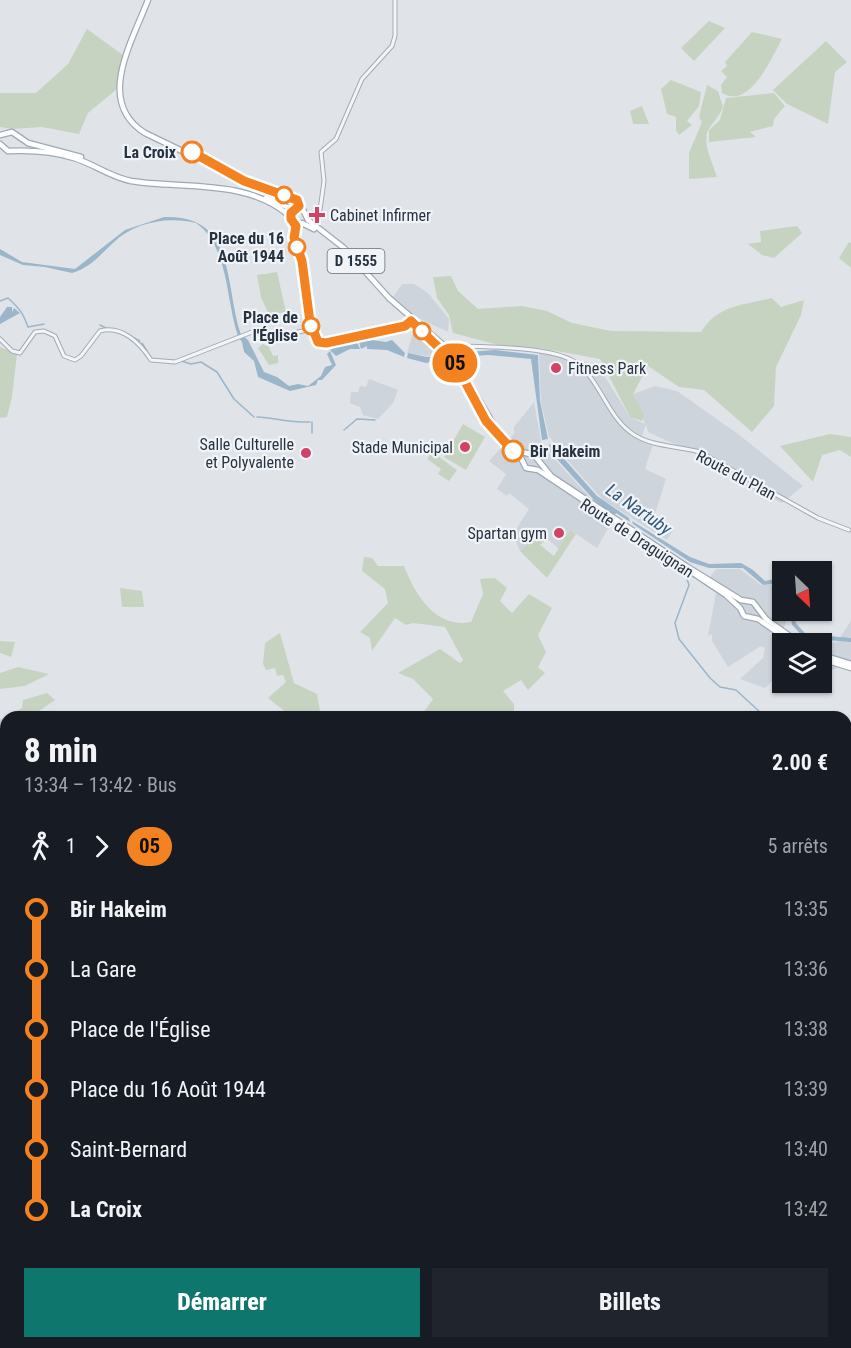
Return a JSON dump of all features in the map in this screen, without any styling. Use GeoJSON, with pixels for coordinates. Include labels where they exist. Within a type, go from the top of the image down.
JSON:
{"type":"FeatureCollection","features":[{"type":"Feature","properties":{"kind":"main road"},"geometry":{"type":"LineString","coordinates":[[148,0],[119,82],[119,101],[129,121],[145,133],[250,183],[265,186],[297,200],[302,204],[305,215],[302,223],[295,224],[291,217],[264,200],[240,192],[131,181],[114,177],[75,158],[16,149],[8,151],[1,144],[2,135],[12,132],[28,143],[76,155],[121,176],[236,188],[305,215]]}},
{"type":"Feature","properties":{"kind":"main road"},"geometry":{"type":"LineString","coordinates":[[16,149],[20,144],[19,138]]}},
{"type":"Feature","properties":{"kind":"main road"},"geometry":{"type":"LineString","coordinates":[[291,217],[299,206],[297,200]]}},
{"type":"Feature","properties":{"kind":"main road","name":"D 1555"},"geometry":{"type":"LineString","coordinates":[[305,215],[344,248],[389,298],[450,353],[498,432],[518,451],[527,454]]}},
{"type":"Feature","properties":{"kind":"main road","name":"D 1555"},"geometry":{"type":"LineString","coordinates":[[302,223],[342,250],[395,307],[450,353],[490,427],[522,460]]}},
{"type":"Feature","properties":{"kind":"main road"},"geometry":{"type":"LineString","coordinates":[[527,454],[534,455],[537,461],[532,468],[524,466],[522,460],[527,454]]}},
{"type":"Feature","properties":{"kind":"main road","name":"Route de Draguignan"},"geometry":{"type":"LineString","coordinates":[[537,461],[551,476],[602,511],[686,566],[747,602]]}},
{"type":"Feature","properties":{"kind":"main road","name":"Route de Draguignan"},"geometry":{"type":"LineString","coordinates":[[532,468],[726,595],[741,609]]}},
{"type":"Feature","properties":{"kind":"main road"},"geometry":{"type":"LineString","coordinates":[[747,602],[753,602],[780,632],[753,617],[744,616],[741,609],[747,602]]}},
{"type":"Feature","properties":{"kind":"main road"},"geometry":{"type":"LineString","coordinates":[[753,617],[758,610]]}},
{"type":"Feature","properties":{"kind":"main road"},"geometry":{"type":"LineString","coordinates":[[832,660],[851,666]]}},
{"type":"Feature","properties":{"kind":"street"},"geometry":{"type":"LineString","coordinates":[[320,210],[324,182],[321,153],[336,139],[360,83],[394,41],[395,0]]}},
{"type":"Feature","properties":{"kind":"street"},"geometry":{"type":"LineString","coordinates":[[0,339],[17,353],[22,351],[35,332],[44,331],[55,336],[64,356],[75,360],[81,356],[100,331],[107,330],[137,340],[150,360],[175,362],[255,331],[270,338],[312,329]]}},
{"type":"Feature","properties":{"kind":"street","name":"Route du Plan"},"geometry":{"type":"LineString","coordinates":[[450,353],[457,346],[517,349],[567,358],[580,367],[617,420],[634,435],[683,450],[700,452],[818,518],[849,530]]}},
{"type":"Feature","properties":{"kind":"shaded area"},"geometry":{"type":"Polygon","coordinates":[[[402,284],[414,284],[428,293],[449,319],[448,332],[408,313],[393,297],[402,284]]]}},
{"type":"Feature","properties":{"kind":"shaded area"},"geometry":{"type":"Polygon","coordinates":[[[413,333],[429,338],[446,354],[428,356],[407,353],[413,333]]]}},
{"type":"Feature","properties":{"kind":"shaded area"},"geometry":{"type":"Polygon","coordinates":[[[539,353],[597,364],[630,417],[645,424],[633,394],[655,386],[677,391],[738,434],[803,486],[782,503],[733,480],[711,461],[648,432],[646,424],[642,436],[653,444],[645,469],[666,479],[653,520],[674,529],[667,540],[603,500],[549,436],[541,403],[539,353]]]}},
{"type":"Feature","properties":{"kind":"shaded area"},"geometry":{"type":"Polygon","coordinates":[[[369,379],[398,390],[393,403],[378,419],[363,415],[360,407],[350,403],[351,392],[358,392],[360,386],[366,387],[369,379]]]}},
{"type":"Feature","properties":{"kind":"shaded area"},"geometry":{"type":"Polygon","coordinates":[[[534,402],[541,441],[545,449],[587,494],[609,527],[597,548],[570,530],[559,549],[539,532],[520,551],[513,534],[529,509],[509,493],[507,496],[497,489],[506,474],[489,461],[514,434],[514,427],[534,402]]]}},
{"type":"Feature","properties":{"kind":"shaded area"},"geometry":{"type":"Polygon","coordinates":[[[716,569],[740,569],[761,585],[772,585],[772,621],[787,621],[783,629],[790,633],[772,633],[772,681],[765,688],[740,679],[763,658],[765,648],[761,646],[728,667],[712,641],[712,634],[708,636],[716,593],[710,577],[716,569]]]}},
{"type":"Feature","properties":{"kind":"shaded area"},"geometry":{"type":"Polygon","coordinates":[[[851,621],[851,661],[832,670],[832,643],[837,642],[851,621]]]}},
{"type":"Feature","properties":{"kind":"green space"},"geometry":{"type":"Polygon","coordinates":[[[709,21],[725,28],[694,61],[681,48],[709,21]]]}},
{"type":"Feature","properties":{"kind":"green space"},"geometry":{"type":"Polygon","coordinates":[[[87,29],[123,55],[117,89],[88,113],[79,134],[42,127],[12,129],[0,127],[0,93],[36,93],[68,64],[87,29]]]}},
{"type":"Feature","properties":{"kind":"green space"},"geometry":{"type":"Polygon","coordinates":[[[752,32],[782,39],[766,68],[751,88],[742,94],[732,96],[722,93],[721,85],[727,77],[721,71],[727,66],[725,62],[752,32]]]}},
{"type":"Feature","properties":{"kind":"green space"},"geometry":{"type":"Polygon","coordinates":[[[826,41],[847,62],[835,72],[828,124],[787,104],[773,90],[826,41]]]}},
{"type":"Feature","properties":{"kind":"green space"},"geometry":{"type":"Polygon","coordinates":[[[671,80],[701,92],[699,106],[687,121],[692,125],[679,135],[676,130],[676,117],[667,114],[661,89],[671,80]]]}},
{"type":"Feature","properties":{"kind":"green space"},"geometry":{"type":"Polygon","coordinates":[[[707,85],[718,91],[723,107],[707,132],[706,138],[708,152],[717,177],[689,179],[689,153],[702,122],[699,117],[707,85]]]}},
{"type":"Feature","properties":{"kind":"green space"},"geometry":{"type":"Polygon","coordinates":[[[774,93],[785,106],[774,119],[773,126],[750,132],[756,137],[709,142],[709,130],[720,120],[726,98],[774,93]]]}},
{"type":"Feature","properties":{"kind":"green space"},"geometry":{"type":"Polygon","coordinates":[[[642,106],[649,124],[633,124],[630,111],[642,106]]]}},
{"type":"Feature","properties":{"kind":"green space"},"geometry":{"type":"Polygon","coordinates":[[[797,226],[802,233],[774,258],[762,255],[748,244],[761,242],[760,231],[797,226]]]}},
{"type":"Feature","properties":{"kind":"green space"},"geometry":{"type":"Polygon","coordinates":[[[849,242],[851,243],[851,268],[839,258],[849,242]]]}},
{"type":"Feature","properties":{"kind":"green space"},"geometry":{"type":"Polygon","coordinates":[[[277,272],[286,312],[269,315],[261,297],[257,275],[277,272]]]}},
{"type":"Feature","properties":{"kind":"green space"},"geometry":{"type":"Polygon","coordinates":[[[451,276],[458,291],[478,309],[522,306],[547,311],[572,323],[611,331],[701,332],[715,316],[741,305],[772,298],[781,307],[804,300],[801,315],[776,367],[774,406],[752,432],[704,390],[679,387],[648,366],[633,394],[644,415],[642,421],[630,417],[600,359],[540,348],[506,347],[453,333],[449,315],[437,298],[433,277],[451,276]]]}},
{"type":"Feature","properties":{"kind":"green space"},"geometry":{"type":"Polygon","coordinates":[[[263,344],[269,347],[273,356],[278,355],[278,363],[269,365],[258,348],[263,344]]]}},
{"type":"Feature","properties":{"kind":"green space"},"geometry":{"type":"Polygon","coordinates":[[[0,347],[17,354],[12,397],[7,417],[0,418],[0,347]]]}},
{"type":"Feature","properties":{"kind":"green space","name":"Stade Municipal"},"geometry":{"type":"Polygon","coordinates":[[[463,424],[485,437],[466,470],[444,457],[463,424]]]}},
{"type":"Feature","properties":{"kind":"green space"},"geometry":{"type":"Polygon","coordinates":[[[830,434],[851,437],[851,457],[840,450],[822,455],[813,482],[780,446],[830,434]]]}},
{"type":"Feature","properties":{"kind":"green space"},"geometry":{"type":"Polygon","coordinates":[[[432,452],[457,470],[449,481],[438,474],[441,469],[427,459],[432,452]]]}},
{"type":"Feature","properties":{"kind":"green space"},"geometry":{"type":"Polygon","coordinates":[[[570,530],[576,534],[547,578],[520,551],[539,532],[547,539],[540,545],[554,556],[570,530]]]}},
{"type":"Feature","properties":{"kind":"green space"},"geometry":{"type":"Polygon","coordinates":[[[364,557],[372,558],[378,566],[404,566],[414,588],[428,607],[437,615],[458,623],[471,622],[483,594],[480,579],[495,578],[507,588],[500,601],[512,613],[529,594],[552,608],[538,635],[546,652],[538,667],[545,673],[528,690],[521,680],[503,691],[514,704],[514,711],[424,711],[433,699],[413,679],[398,673],[440,649],[460,663],[463,660],[445,627],[413,623],[406,625],[395,618],[372,651],[370,638],[360,632],[388,603],[385,589],[362,571],[364,557]]]}},
{"type":"Feature","properties":{"kind":"green space"},"geometry":{"type":"Polygon","coordinates":[[[120,588],[142,591],[144,607],[122,607],[120,588]]]}},
{"type":"Feature","properties":{"kind":"green space"},"geometry":{"type":"Polygon","coordinates":[[[280,633],[294,683],[317,694],[320,711],[284,711],[268,698],[286,682],[283,675],[277,676],[275,668],[266,670],[263,664],[265,643],[280,633]]]}},
{"type":"Feature","properties":{"kind":"green space"},"geometry":{"type":"Polygon","coordinates":[[[0,641],[15,642],[11,657],[0,653],[0,641]]]}},
{"type":"Feature","properties":{"kind":"green space"},"geometry":{"type":"Polygon","coordinates":[[[18,667],[49,674],[25,686],[0,689],[0,673],[18,667]]]}},
{"type":"Feature","properties":{"kind":"green space"},"geometry":{"type":"Polygon","coordinates":[[[47,693],[55,700],[39,711],[16,711],[22,708],[23,700],[47,693]]]}},
{"type":"Feature","properties":{"kind":"water"},"geometry":{"type":"Polygon","coordinates":[[[164,217],[188,219],[195,223],[174,220],[152,222],[131,230],[89,264],[72,273],[23,265],[0,255],[0,249],[22,262],[75,269],[125,230],[164,217]]]}},
{"type":"Feature","properties":{"kind":"water"},"geometry":{"type":"Polygon","coordinates":[[[197,223],[216,240],[224,256],[241,335],[238,336],[234,322],[221,260],[207,233],[197,223]]]}},
{"type":"Feature","properties":{"kind":"water"},"geometry":{"type":"Polygon","coordinates":[[[7,307],[12,307],[12,312],[14,308],[20,313],[0,324],[0,317],[7,307]]]}},
{"type":"Feature","properties":{"kind":"water"},"geometry":{"type":"Polygon","coordinates":[[[243,336],[248,340],[264,372],[277,377],[289,386],[298,384],[308,386],[321,376],[325,367],[332,365],[327,354],[330,351],[336,365],[322,380],[318,380],[316,385],[290,391],[258,377],[254,361],[244,352],[239,338],[243,336]]]}},
{"type":"Feature","properties":{"kind":"water"},"geometry":{"type":"Polygon","coordinates":[[[372,340],[386,342],[392,340],[405,353],[404,357],[387,350],[367,349],[367,346],[361,349],[359,342],[372,340]]]}},
{"type":"Feature","properties":{"kind":"water"},"geometry":{"type":"Polygon","coordinates":[[[357,342],[360,349],[350,349],[336,356],[330,350],[340,345],[357,342]]]}},
{"type":"Feature","properties":{"kind":"water"},"geometry":{"type":"Polygon","coordinates":[[[495,350],[538,355],[540,401],[548,439],[542,440],[531,359],[488,355],[457,357],[454,353],[495,350]]]}},
{"type":"Feature","properties":{"kind":"water"},"geometry":{"type":"Polygon","coordinates":[[[408,353],[427,357],[446,355],[449,358],[426,363],[407,358],[408,353]]]}},
{"type":"Feature","properties":{"kind":"water"},"geometry":{"type":"Polygon","coordinates":[[[551,444],[597,496],[629,518],[630,522],[616,513],[614,516],[594,500],[546,447],[551,444]]]}},
{"type":"Feature","properties":{"kind":"water"},"geometry":{"type":"Polygon","coordinates":[[[632,521],[690,557],[709,564],[741,563],[765,581],[772,580],[772,584],[763,585],[743,568],[709,568],[690,562],[633,524],[632,521]]]}},
{"type":"Feature","properties":{"kind":"waterway"},"geometry":{"type":"LineString","coordinates":[[0,301],[8,298],[21,311],[28,327],[44,324]]}},
{"type":"Feature","properties":{"kind":"waterway"},"geometry":{"type":"LineString","coordinates":[[100,325],[106,328]]}},
{"type":"Feature","properties":{"kind":"waterway"},"geometry":{"type":"LineString","coordinates":[[130,336],[140,341]]}},
{"type":"Feature","properties":{"kind":"waterway"},"geometry":{"type":"LineString","coordinates":[[142,343],[147,351]]}},
{"type":"Feature","properties":{"kind":"waterway"},"geometry":{"type":"LineString","coordinates":[[181,361],[191,364],[201,362],[217,372],[234,399],[254,417]]}},
{"type":"Feature","properties":{"kind":"waterway"},"geometry":{"type":"LineString","coordinates":[[257,417],[310,422]]}},
{"type":"Feature","properties":{"kind":"waterway"},"geometry":{"type":"LineString","coordinates":[[344,430],[357,419],[375,420]]}},
{"type":"Feature","properties":{"kind":"waterway"},"geometry":{"type":"LineString","coordinates":[[312,422],[312,433]]}},
{"type":"Feature","properties":{"kind":"waterway"},"geometry":{"type":"LineString","coordinates":[[687,579],[689,585],[675,623],[679,639],[710,678],[720,687],[736,690],[759,711]]}},
{"type":"Feature","properties":{"kind":"waterway","name":"La Nartuby"},"geometry":{"type":"LineString","coordinates":[[793,621],[805,636],[851,640]]}},
{"type":"Feature","properties":{"kind":"bus line","name":"05"},"geometry":{"type":"LineString","coordinates":[[192,152],[244,181],[297,200],[299,203],[299,207],[291,213],[291,219],[296,226],[294,238],[302,261],[310,322],[318,342],[326,343],[405,326],[411,321],[448,354],[461,372],[490,427],[513,451]]}},
{"type":"Feature","properties":{"kind":"place","name":"La Croix"},"geometry":{"type":"Point","coordinates":[192,152]}},
{"type":"Feature","properties":{"kind":"place","name":"Cabinet Infirmer"},"geometry":{"type":"Point","coordinates":[317,215]}},
{"type":"Feature","properties":{"kind":"place","name":"Place du 16 Août 1944"},"geometry":{"type":"Point","coordinates":[297,247]}},
{"type":"Feature","properties":{"kind":"place","name":"Place de l'Église"},"geometry":{"type":"Point","coordinates":[311,326]}},
{"type":"Feature","properties":{"kind":"place","name":"Fitness Park"},"geometry":{"type":"Point","coordinates":[556,368]}},
{"type":"Feature","properties":{"kind":"place","name":"Stade Municipal"},"geometry":{"type":"Point","coordinates":[465,447]}},
{"type":"Feature","properties":{"kind":"place","name":"Bir Hakeim"},"geometry":{"type":"Point","coordinates":[513,451]}},
{"type":"Feature","properties":{"kind":"place","name":"Salle Culturelle et Polyvalente"},"geometry":{"type":"Point","coordinates":[306,453]}},
{"type":"Feature","properties":{"kind":"place","name":"Spartan gym"},"geometry":{"type":"Point","coordinates":[559,533]}}]}
